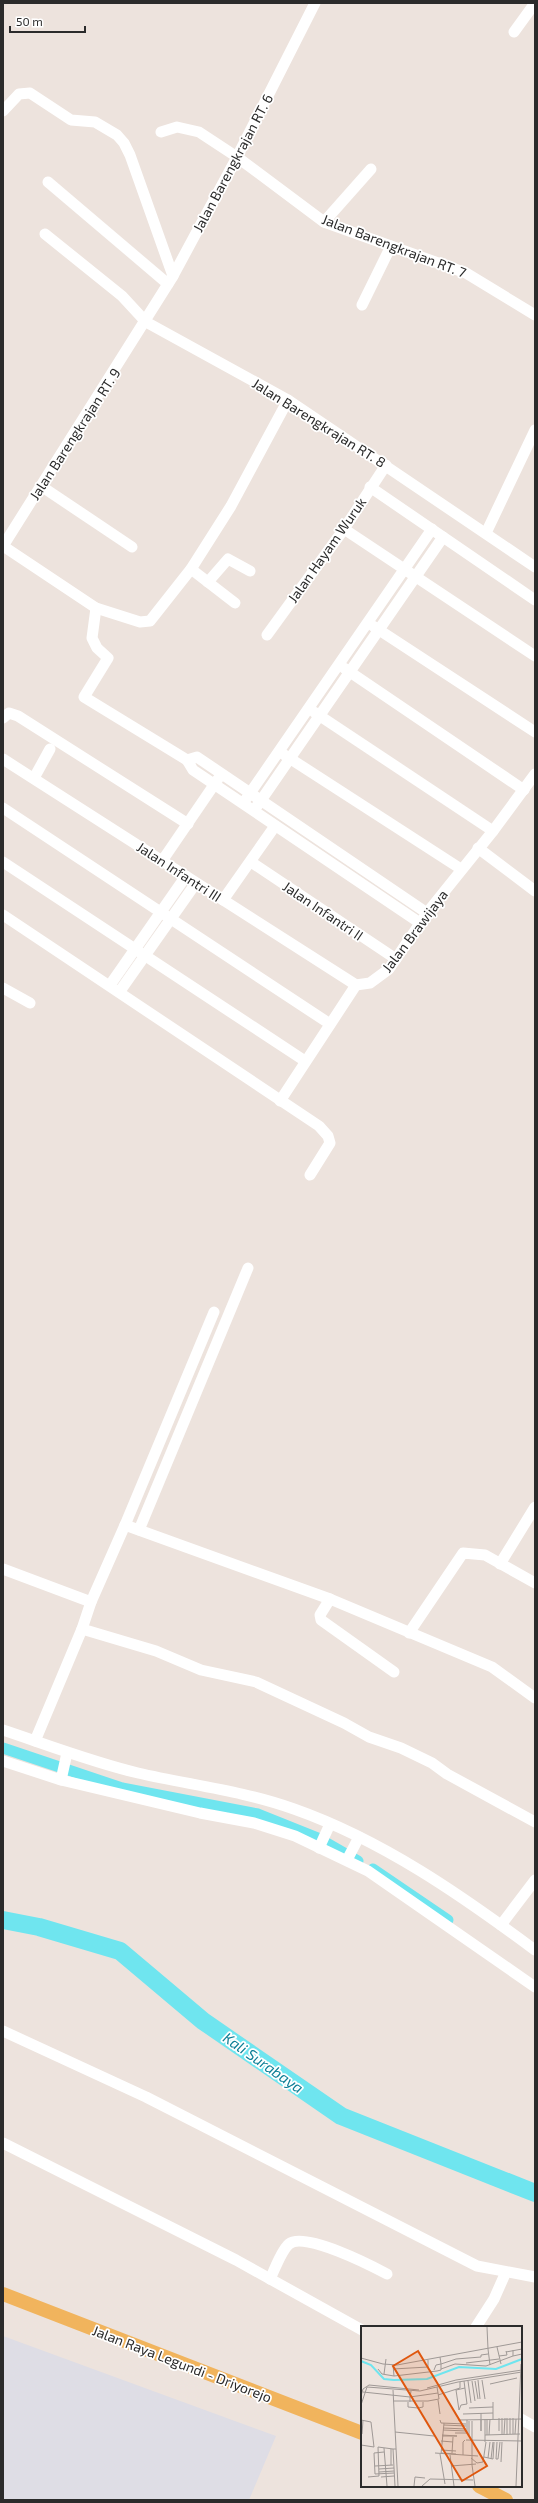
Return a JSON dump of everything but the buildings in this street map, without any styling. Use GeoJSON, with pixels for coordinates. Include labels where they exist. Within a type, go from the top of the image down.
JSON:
{"type":"FeatureCollection","features":[{"type":"Feature","properties":{"kind":"main road","name":"Jalan Raya Legundi - Driyorejo"},"geometry":{"type":"LineString","coordinates":[[3,2294],[361,2433]]}},
{"type":"Feature","properties":{"kind":"main road"},"geometry":{"type":"LineString","coordinates":[[481,2487],[506,2500]]}},
{"type":"Feature","properties":{"kind":"street","name":"Jalan Barengkrajan RT. 6"},"geometry":{"type":"LineString","coordinates":[[146,322],[171,280],[237,157],[315,3]]}},
{"type":"Feature","properties":{"kind":"street"},"geometry":{"type":"LineString","coordinates":[[514,32],[535,3]]}},
{"type":"Feature","properties":{"kind":"street"},"geometry":{"type":"LineString","coordinates":[[3,111],[19,94],[30,92],[71,120],[95,122],[117,135],[130,155],[171,280]]}},
{"type":"Feature","properties":{"kind":"street","name":"Jalan Barengkrajan RT. 7"},"geometry":{"type":"LineString","coordinates":[[161,132],[177,127],[193,130],[237,157],[324,222],[466,273],[535,315]]}},
{"type":"Feature","properties":{"kind":"street"},"geometry":{"type":"LineString","coordinates":[[324,222],[371,169]]}},
{"type":"Feature","properties":{"kind":"street"},"geometry":{"type":"LineString","coordinates":[[48,182],[171,280]]}},
{"type":"Feature","properties":{"kind":"street","name":"Jalan Barengkrajan RT. 8"},"geometry":{"type":"LineString","coordinates":[[45,234],[122,296],[146,322],[288,400],[535,567]]}},
{"type":"Feature","properties":{"kind":"street"},"geometry":{"type":"LineString","coordinates":[[362,305],[391,246]]}},
{"type":"Feature","properties":{"kind":"street","name":"Jalan Barengkrajan RT. 9"},"geometry":{"type":"LineString","coordinates":[[146,322],[3,546],[96,608],[140,622],[150,621],[191,569],[231,506],[288,400]]}},
{"type":"Feature","properties":{"kind":"street"},"geometry":{"type":"LineString","coordinates":[[486,534],[535,430]]}},
{"type":"Feature","properties":{"kind":"street","name":"Jalan Hayam Wuruk"},"geometry":{"type":"LineString","coordinates":[[267,635],[344,529],[370,487],[386,465]]}},
{"type":"Feature","properties":{"kind":"street"},"geometry":{"type":"LineString","coordinates":[[40,486],[132,547]]}},
{"type":"Feature","properties":{"kind":"street"},"geometry":{"type":"LineString","coordinates":[[370,487],[535,600]]}},
{"type":"Feature","properties":{"kind":"street"},"geometry":{"type":"LineString","coordinates":[[344,529],[535,656]]}},
{"type":"Feature","properties":{"kind":"street"},"geometry":{"type":"LineString","coordinates":[[243,804],[432,529]]}},
{"type":"Feature","properties":{"kind":"street"},"geometry":{"type":"LineString","coordinates":[[253,811],[442,537]]}},
{"type":"Feature","properties":{"kind":"street"},"geometry":{"type":"LineString","coordinates":[[208,582],[228,559],[250,571]]}},
{"type":"Feature","properties":{"kind":"street"},"geometry":{"type":"LineString","coordinates":[[191,569],[235,603]]}},
{"type":"Feature","properties":{"kind":"street"},"geometry":{"type":"LineString","coordinates":[[96,608],[92,638],[96,648],[108,658],[84,697],[187,760],[193,770],[214,785],[420,923]]}},
{"type":"Feature","properties":{"kind":"street"},"geometry":{"type":"LineString","coordinates":[[368,622],[535,732]]}},
{"type":"Feature","properties":{"kind":"street"},"geometry":{"type":"LineString","coordinates":[[338,664],[524,790]]}},
{"type":"Feature","properties":{"kind":"street"},"geometry":{"type":"LineString","coordinates":[[308,708],[493,831]]}},
{"type":"Feature","properties":{"kind":"street"},"geometry":{"type":"LineString","coordinates":[[3,718],[9,713],[18,716],[188,824]]}},
{"type":"Feature","properties":{"kind":"street"},"geometry":{"type":"LineString","coordinates":[[34,778],[50,749]]}},
{"type":"Feature","properties":{"kind":"street"},"geometry":{"type":"LineString","coordinates":[[279,751],[460,869]]}},
{"type":"Feature","properties":{"kind":"street"},"geometry":{"type":"LineString","coordinates":[[187,760],[197,757],[427,913]]}},
{"type":"Feature","properties":{"kind":"street","name":"Jalan Infantri III"},"geometry":{"type":"LineString","coordinates":[[3,758],[356,985]]}},
{"type":"Feature","properties":{"kind":"street"},"geometry":{"type":"LineString","coordinates":[[162,861],[221,773]]}},
{"type":"Feature","properties":{"kind":"street","name":"Jalan Brawijaya"},"geometry":{"type":"LineString","coordinates":[[356,985],[370,983],[380,977],[396,959],[427,913],[460,869],[493,831],[535,774]]}},
{"type":"Feature","properties":{"kind":"street"},"geometry":{"type":"LineString","coordinates":[[3,808],[330,1024]]}},
{"type":"Feature","properties":{"kind":"street"},"geometry":{"type":"LineString","coordinates":[[223,900],[276,826]]}},
{"type":"Feature","properties":{"kind":"street"},"geometry":{"type":"LineString","coordinates":[[478,848],[535,891]]}},
{"type":"Feature","properties":{"kind":"street"},"geometry":{"type":"LineString","coordinates":[[3,862],[305,1061]]}},
{"type":"Feature","properties":{"kind":"street","name":"Jalan Infantri II"},"geometry":{"type":"LineString","coordinates":[[251,862],[396,959]]}},
{"type":"Feature","properties":{"kind":"street"},"geometry":{"type":"LineString","coordinates":[[110,985],[186,876]]}},
{"type":"Feature","properties":{"kind":"street"},"geometry":{"type":"LineString","coordinates":[[120,991],[196,883]]}},
{"type":"Feature","properties":{"kind":"street"},"geometry":{"type":"LineString","coordinates":[[3,915],[120,991],[280,1102],[319,1126],[330,1140],[326,1152],[310,1175]]}},
{"type":"Feature","properties":{"kind":"street"},"geometry":{"type":"LineString","coordinates":[[280,1102],[305,1061],[356,985]]}},
{"type":"Feature","properties":{"kind":"street"},"geometry":{"type":"LineString","coordinates":[[3,988],[30,1003]]}},
{"type":"Feature","properties":{"kind":"street"},"geometry":{"type":"LineString","coordinates":[[139,1530],[248,1268]]}},
{"type":"Feature","properties":{"kind":"street"},"geometry":{"type":"LineString","coordinates":[[35,1741],[82,1629],[91,1602],[125,1525],[214,1312]]}},
{"type":"Feature","properties":{"kind":"street"},"geometry":{"type":"LineString","coordinates":[[500,1564],[535,1507]]}},
{"type":"Feature","properties":{"kind":"street"},"geometry":{"type":"LineString","coordinates":[[125,1525],[411,1630],[492,1667],[535,1698]]}},
{"type":"Feature","properties":{"kind":"street"},"geometry":{"type":"LineString","coordinates":[[411,1630],[462,1554],[480,1553],[535,1583]]}},
{"type":"Feature","properties":{"kind":"street"},"geometry":{"type":"LineString","coordinates":[[3,1569],[91,1602]]}},
{"type":"Feature","properties":{"kind":"street"},"geometry":{"type":"LineString","coordinates":[[330,1599],[320,1615],[321,1620],[394,1672]]}},
{"type":"Feature","properties":{"kind":"street"},"geometry":{"type":"LineString","coordinates":[[82,1629],[156,1651],[201,1670],[256,1682],[344,1723],[369,1737],[401,1748],[432,1763],[448,1774],[535,1822]]}},
{"type":"Feature","properties":{"kind":"street"},"geometry":{"type":"LineString","coordinates":[[3,1730],[35,1741],[66,1757],[274,1802],[329,1828],[358,1839],[435,1879],[535,1950]]}},
{"type":"Feature","properties":{"kind":"street"},"geometry":{"type":"LineString","coordinates":[[61,1778],[66,1757]]}},
{"type":"Feature","properties":{"kind":"street"},"geometry":{"type":"LineString","coordinates":[[3,1761],[61,1778],[261,1825],[295,1836],[319,1846],[348,1859],[402,1892],[535,1987]]}},
{"type":"Feature","properties":{"kind":"street"},"geometry":{"type":"LineString","coordinates":[[319,1846],[329,1828]]}},
{"type":"Feature","properties":{"kind":"street"},"geometry":{"type":"LineString","coordinates":[[348,1859],[358,1839]]}},
{"type":"Feature","properties":{"kind":"street"},"geometry":{"type":"LineString","coordinates":[[501,1925],[535,1880]]}},
{"type":"Feature","properties":{"kind":"street"},"geometry":{"type":"LineString","coordinates":[[3,2031],[146,2097],[477,2266],[535,2277]]}},
{"type":"Feature","properties":{"kind":"street"},"geometry":{"type":"LineString","coordinates":[[3,2143],[270,2279],[361,2329]]}},
{"type":"Feature","properties":{"kind":"street"},"geometry":{"type":"LineString","coordinates":[[270,2279],[287,2246],[293,2242],[310,2243],[334,2249],[362,2259],[387,2274]]}},
{"type":"Feature","properties":{"kind":"street"},"geometry":{"type":"LineString","coordinates":[[477,2326],[494,2299],[506,2272]]}},
{"type":"Feature","properties":{"kind":"street"},"geometry":{"type":"LineString","coordinates":[[522,2420],[535,2427]]}},
{"type":"Feature","properties":{"kind":"shaded area"},"geometry":{"type":"Polygon","coordinates":[[[3,2336],[276,2436],[249,2500],[3,2500],[3,2336]]]}},
{"type":"Feature","properties":{"kind":"waterway"},"geometry":{"type":"LineString","coordinates":[[3,1748],[122,1788],[258,1814],[318,1838],[358,1861]]}},
{"type":"Feature","properties":{"kind":"waterway"},"geometry":{"type":"LineString","coordinates":[[373,1869],[448,1920]]}},
{"type":"Feature","properties":{"kind":"waterway","name":"Kali Surabaya"},"geometry":{"type":"LineString","coordinates":[[3,1920],[39,1927],[120,1951],[203,2021],[341,2116],[535,2193]]}}]}
